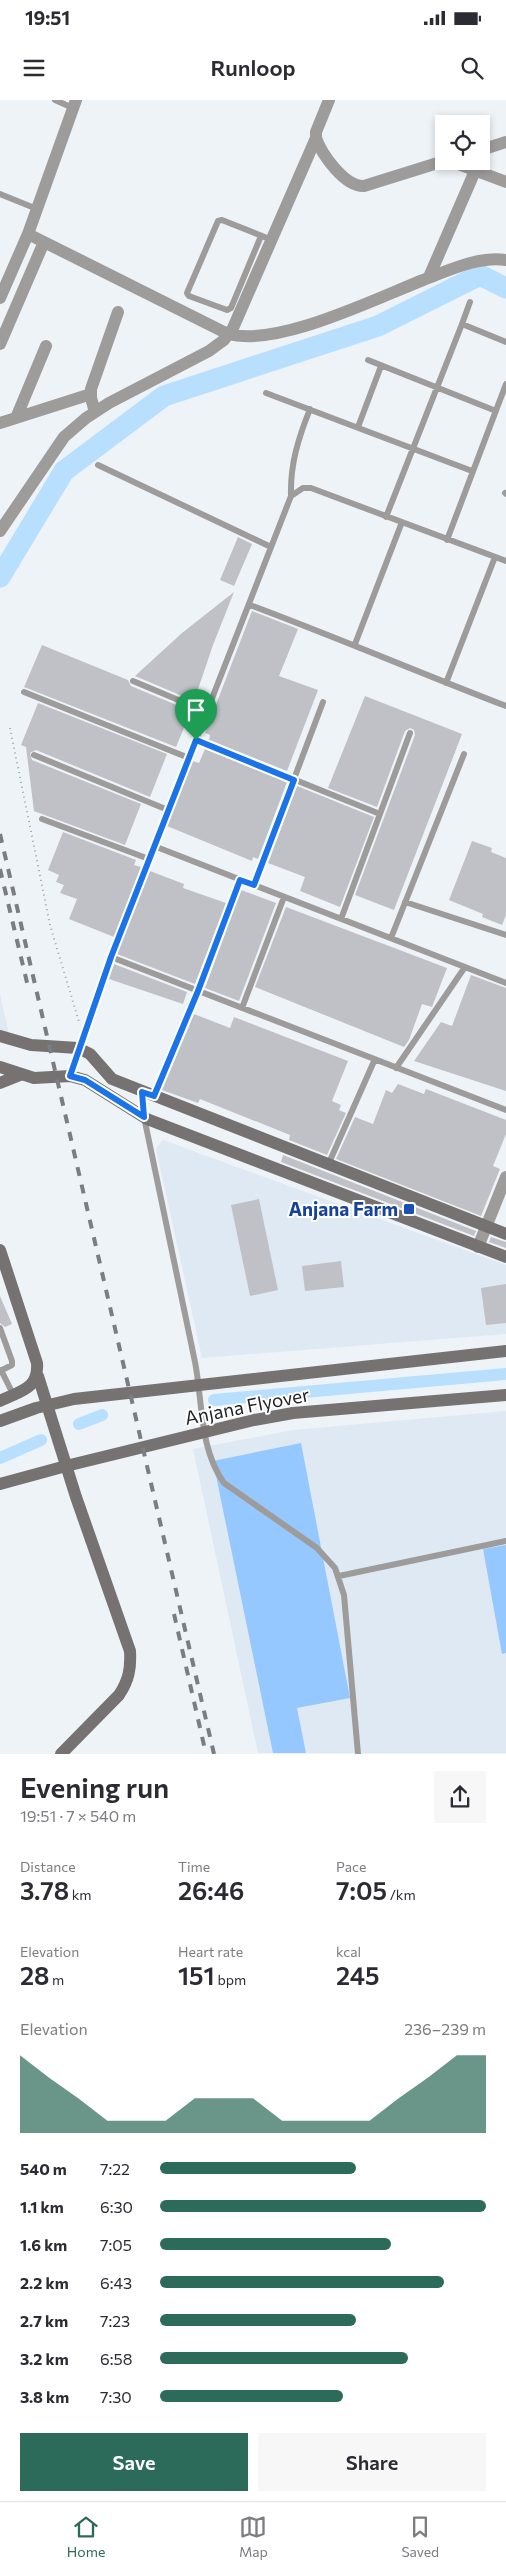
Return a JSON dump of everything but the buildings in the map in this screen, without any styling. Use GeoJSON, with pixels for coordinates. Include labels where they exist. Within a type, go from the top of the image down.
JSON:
{"type":"FeatureCollection","features":[{"type":"Feature","properties":{"kind":"main road"},"geometry":{"type":"LineString","coordinates":[[0,1036],[31,1045],[81,1043],[112,1079],[486,1227],[505,1231]]}},
{"type":"Feature","properties":{"kind":"main road"},"geometry":{"type":"LineString","coordinates":[[0,1067],[34,1078],[70,1076],[85,1080],[144,1117],[506,1257]]}},
{"type":"Feature","properties":{"kind":"main road"},"geometry":{"type":"LineString","coordinates":[[0,1083],[20,1075]]}},
{"type":"Feature","properties":{"kind":"main road"},"geometry":{"type":"LineString","coordinates":[[0,1250],[37,1363],[38,1376],[76,1497],[130,1651],[131,1668],[126,1684],[119,1695],[61,1754]]}},
{"type":"Feature","properties":{"kind":"main road","name":"Anjana Flyover"},"geometry":{"type":"LineString","coordinates":[[0,1421],[36,1408],[74,1399],[506,1351]]}},
{"type":"Feature","properties":{"kind":"main road"},"geometry":{"type":"LineString","coordinates":[[0,1401],[32,1384],[38,1376]]}},
{"type":"Feature","properties":{"kind":"main road","name":"Anjana Flyover"},"geometry":{"type":"LineString","coordinates":[[0,1484],[52,1469],[285,1414],[506,1395]]}},
{"type":"Feature","properties":{"kind":"street"},"geometry":{"type":"LineString","coordinates":[[0,531],[64,437],[95,412],[209,351],[228,334],[266,238],[316,138],[316,132],[329,100]]}},
{"type":"Feature","properties":{"kind":"street"},"geometry":{"type":"LineString","coordinates":[[0,298],[28,234],[75,104]]}},
{"type":"Feature","properties":{"kind":"street"},"geometry":{"type":"LineString","coordinates":[[316,138],[342,177],[356,186],[435,164]]}},
{"type":"Feature","properties":{"kind":"street"},"geometry":{"type":"LineString","coordinates":[[490,147],[506,142]]}},
{"type":"Feature","properties":{"kind":"street"},"geometry":{"type":"LineString","coordinates":[[429,277],[475,171],[506,182]]}},
{"type":"Feature","properties":{"kind":"street"},"geometry":{"type":"LineString","coordinates":[[28,234],[228,334],[238,337],[269,336],[318,321],[464,264],[506,260]]}},
{"type":"Feature","properties":{"kind":"street"},"geometry":{"type":"LineString","coordinates":[[0,344],[44,242]]}},
{"type":"Feature","properties":{"kind":"street"},"geometry":{"type":"LineString","coordinates":[[95,412],[91,394],[118,312]]}},
{"type":"Feature","properties":{"kind":"street"},"geometry":{"type":"LineString","coordinates":[[16,418],[46,346]]}},
{"type":"Feature","properties":{"kind":"street"},"geometry":{"type":"LineString","coordinates":[[0,423],[91,394]]}},
{"type":"Feature","properties":{"kind":"street"},"geometry":{"type":"LineString","coordinates":[[478,1247],[506,1177]]}},
{"type":"Feature","properties":{"kind":"lane"},"geometry":{"type":"LineString","coordinates":[[55,100],[75,104]]}},
{"type":"Feature","properties":{"kind":"lane"},"geometry":{"type":"LineString","coordinates":[[0,194],[37,209]]}},
{"type":"Feature","properties":{"kind":"lane"},"geometry":{"type":"LineString","coordinates":[[222,220],[266,238],[231,308],[227,310],[189,296],[188,293],[218,221],[222,220]]}},
{"type":"Feature","properties":{"kind":"lane"},"geometry":{"type":"LineString","coordinates":[[386,517],[470,302]]}},
{"type":"Feature","properties":{"kind":"lane"},"geometry":{"type":"LineString","coordinates":[[462,324],[506,342]]}},
{"type":"Feature","properties":{"kind":"lane"},"geometry":{"type":"LineString","coordinates":[[368,360],[496,411]]}},
{"type":"Feature","properties":{"kind":"lane"},"geometry":{"type":"LineString","coordinates":[[358,427],[381,366]]}},
{"type":"Feature","properties":{"kind":"lane"},"geometry":{"type":"LineString","coordinates":[[448,540],[472,471],[506,384]]}},
{"type":"Feature","properties":{"kind":"lane"},"geometry":{"type":"LineString","coordinates":[[266,393],[472,471]]}},
{"type":"Feature","properties":{"kind":"lane"},"geometry":{"type":"LineString","coordinates":[[70,1076],[111,957],[291,496],[291,473],[294,454],[310,409]]}},
{"type":"Feature","properties":{"kind":"lane"},"geometry":{"type":"LineString","coordinates":[[98,465],[271,547]]}},
{"type":"Feature","properties":{"kind":"lane"},"geometry":{"type":"LineString","coordinates":[[291,496],[304,488],[311,488],[506,561]]}},
{"type":"Feature","properties":{"kind":"lane"},"geometry":{"type":"LineString","coordinates":[[355,644],[402,522]]}},
{"type":"Feature","properties":{"kind":"lane"},"geometry":{"type":"LineString","coordinates":[[446,683],[495,557]]}},
{"type":"Feature","properties":{"kind":"lane"},"geometry":{"type":"LineString","coordinates":[[250,605],[355,644],[446,683],[506,706]]}},
{"type":"Feature","properties":{"kind":"lane"},"geometry":{"type":"LineString","coordinates":[[133,681],[207,712]]}},
{"type":"Feature","properties":{"kind":"lane"},"geometry":{"type":"LineString","coordinates":[[24,692],[189,758]]}},
{"type":"Feature","properties":{"kind":"lane"},"geometry":{"type":"LineString","coordinates":[[254,885],[323,702]]}},
{"type":"Feature","properties":{"kind":"lane"},"geometry":{"type":"LineString","coordinates":[[341,919],[410,733]]}},
{"type":"Feature","properties":{"kind":"lane"},"geometry":{"type":"LineString","coordinates":[[196,740],[380,814]]}},
{"type":"Feature","properties":{"kind":"lane"},"geometry":{"type":"LineString","coordinates":[[391,938],[464,754]]}},
{"type":"Feature","properties":{"kind":"lane"},"geometry":{"type":"LineString","coordinates":[[34,755],[168,810]]}},
{"type":"Feature","properties":{"kind":"lane"},"geometry":{"type":"LineString","coordinates":[[42,818],[149,859]]}},
{"type":"Feature","properties":{"kind":"lane"},"geometry":{"type":"LineString","coordinates":[[154,846],[506,983]]}},
{"type":"Feature","properties":{"kind":"lane"},"geometry":{"type":"LineString","coordinates":[[240,880],[198,991],[148,1094],[144,1117],[195,1365],[211,1460],[224,1483],[317,1548],[328,1559],[339,1576],[344,1596],[358,1754]]}},
{"type":"Feature","properties":{"kind":"lane"},"geometry":{"type":"LineString","coordinates":[[242,1008],[284,897]]}},
{"type":"Feature","properties":{"kind":"lane"},"geometry":{"type":"LineString","coordinates":[[405,902],[506,935]]}},
{"type":"Feature","properties":{"kind":"lane"},"geometry":{"type":"LineString","coordinates":[[111,957],[506,1110]]}},
{"type":"Feature","properties":{"kind":"lane"},"geometry":{"type":"LineString","coordinates":[[396,1068],[465,967]]}},
{"type":"Feature","properties":{"kind":"lane"},"geometry":{"type":"LineString","coordinates":[[328,1165],[374,1059]]}},
{"type":"Feature","properties":{"kind":"lane"},"geometry":{"type":"LineString","coordinates":[[0,1328],[12,1361],[12,1365],[1,1370],[13,1394]]}},
{"type":"Feature","properties":{"kind":"lane"},"geometry":{"type":"LineString","coordinates":[[339,1576],[506,1541]]}},
{"type":"Feature","properties":{"kind":"path"},"geometry":{"type":"LineString","coordinates":[[10,728],[50,925],[81,1043]]}},
{"type":"Feature","properties":{"kind":"shaded area"},"geometry":{"type":"Polygon","coordinates":[[[0,994],[9,1034],[0,1031],[0,994]]]}},
{"type":"Feature","properties":{"kind":"shaded area"},"geometry":{"type":"Polygon","coordinates":[[[163,1140],[506,1265],[506,1334],[202,1358],[156,1149],[163,1140]]]}},
{"type":"Feature","properties":{"kind":"shaded area"},"geometry":{"type":"Polygon","coordinates":[[[506,1411],[506,1753],[258,1753],[193,1449],[293,1430],[506,1411]]]}},
{"type":"Feature","properties":{"kind":"shaded area"},"geometry":{"type":"Polygon","coordinates":[[[301,1443],[350,1698],[297,1708],[306,1753],[273,1753],[213,1461],[301,1443]]]}},
{"type":"Feature","properties":{"kind":"shaded area"},"geometry":{"type":"Polygon","coordinates":[[[506,1545],[506,1653],[502,1654],[483,1549],[506,1545]]]}},
{"type":"Feature","properties":{"kind":"waterway"},"geometry":{"type":"LineString","coordinates":[[0,577],[64,471],[164,396],[378,326],[480,275],[506,288]]}},
{"type":"Feature","properties":{"kind":"waterway"},"geometry":{"type":"LineString","coordinates":[[214,1400],[506,1374]]}},
{"type":"Feature","properties":{"kind":"waterway"},"geometry":{"type":"LineString","coordinates":[[79,1424],[102,1415]]}},
{"type":"Feature","properties":{"kind":"waterway"},"geometry":{"type":"LineString","coordinates":[[0,1458],[41,1440]]}},
{"type":"Feature","properties":{"kind":"railway"},"geometry":{"type":"LineString","coordinates":[[0,834],[214,1754]]}},
{"type":"Feature","properties":{"kind":"railway"},"geometry":{"type":"LineString","coordinates":[[0,869],[29,991]]}},
{"type":"Feature","properties":{"kind":"railway"},"geometry":{"type":"LineString","coordinates":[[174,1614],[206,1754]]}},
{"type":"Feature","properties":{"kind":"place","name":"Anjana Farm"},"geometry":{"type":"Point","coordinates":[409,1209]}},
{"type":"Feature","properties":{"kind":"route"},"geometry":{"type":"LineString","coordinates":[[196,740],[294,780],[254,885],[240,880],[198,991],[154,1096],[142,1092],[144,1117],[85,1080],[70,1076],[78,1048],[111,957],[196,740]]}}]}
